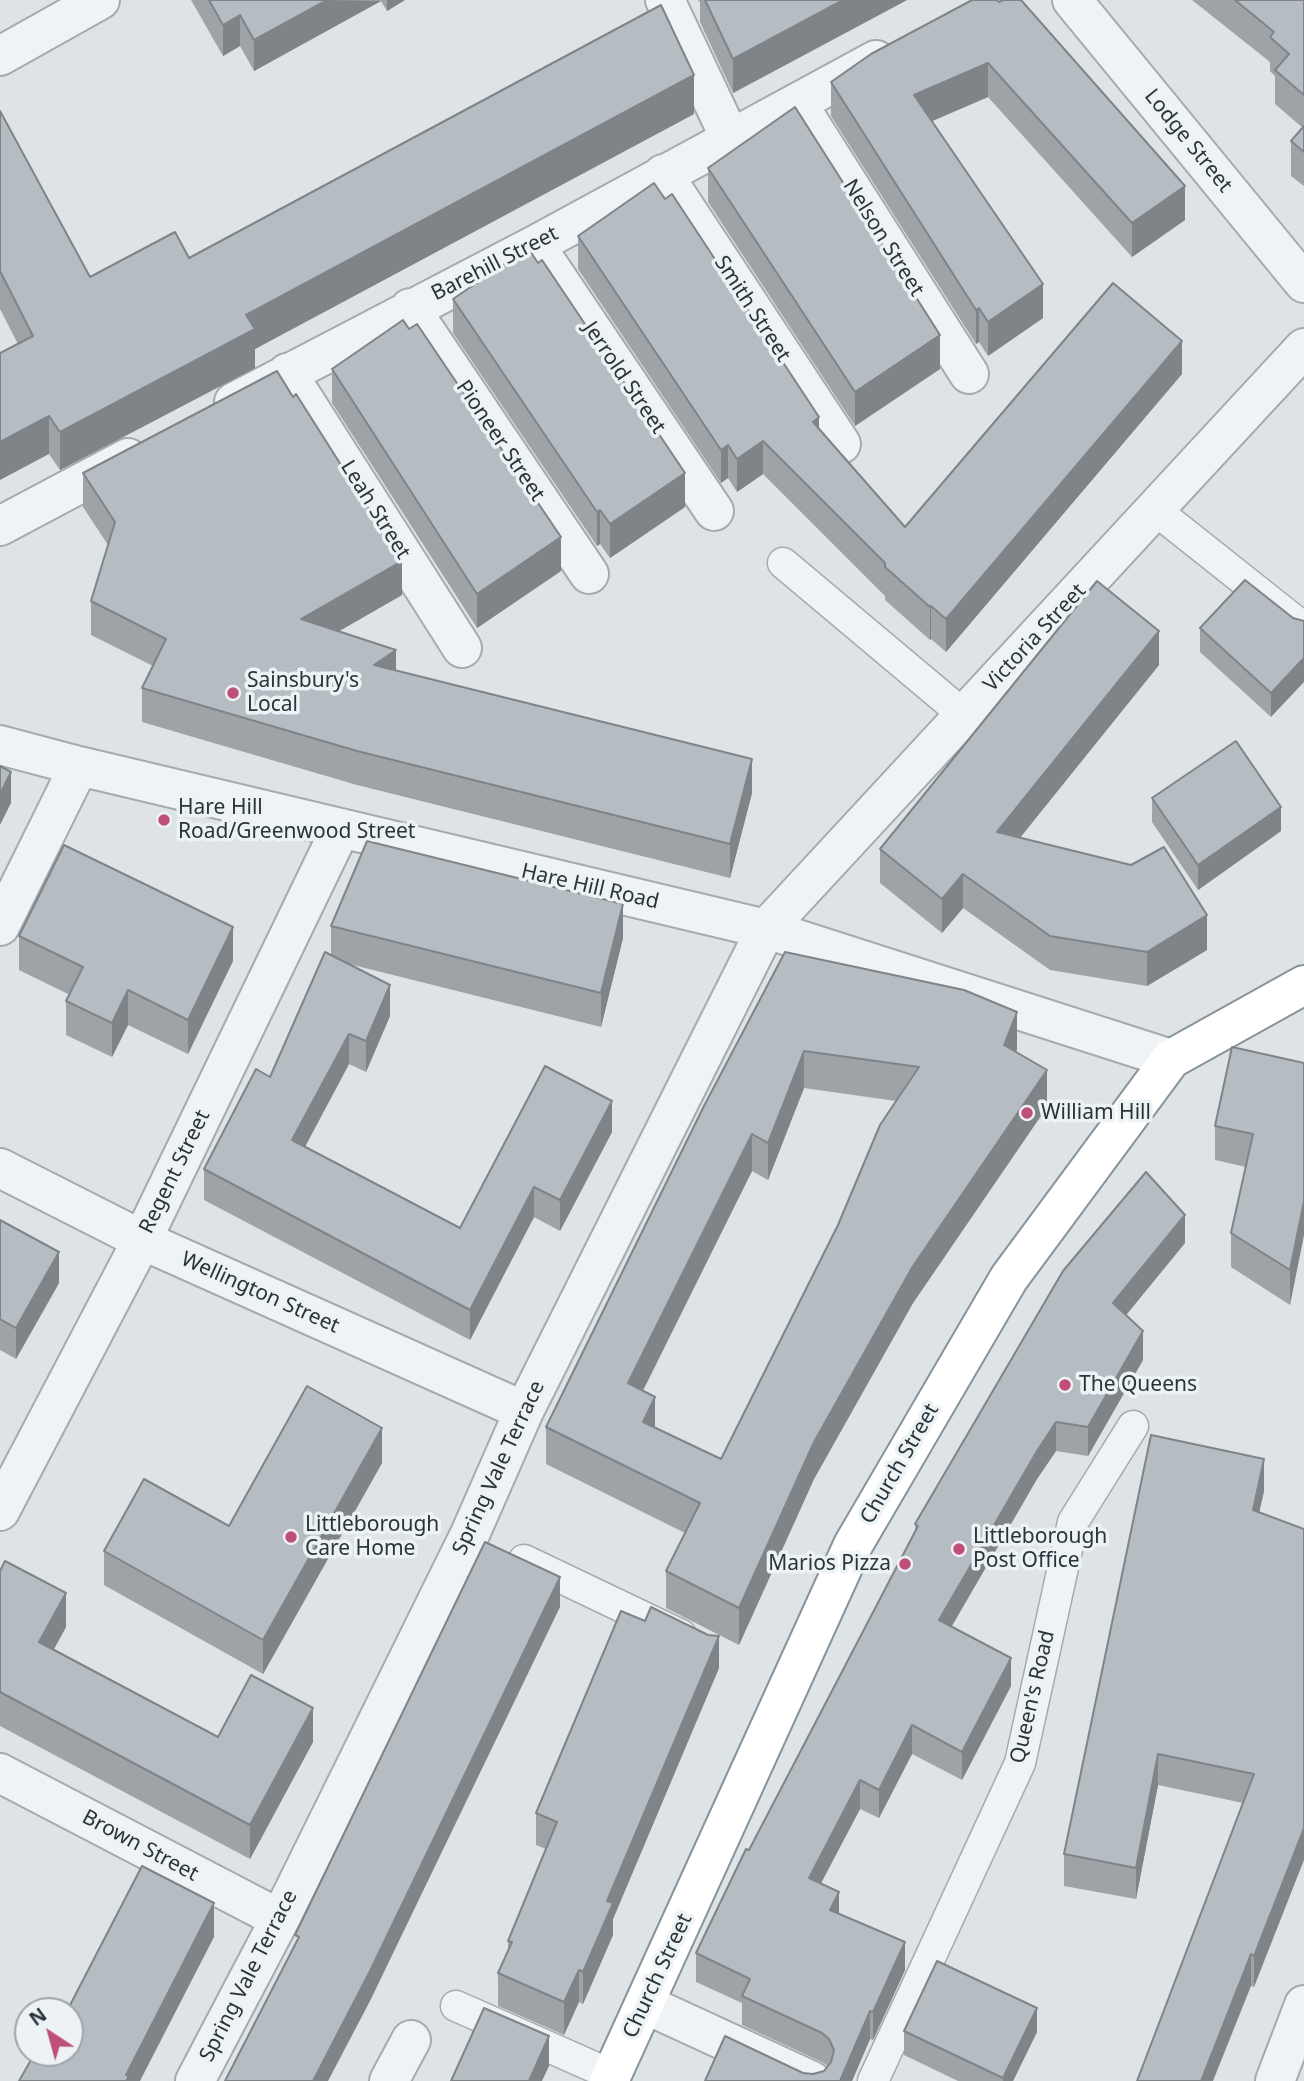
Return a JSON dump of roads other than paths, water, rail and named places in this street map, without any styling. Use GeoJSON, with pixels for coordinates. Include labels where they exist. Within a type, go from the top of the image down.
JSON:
{"type":"FeatureCollection","features":[{"type":"Feature","properties":{"kind":"highway","name":"Church Street"},"geometry":{"type":"LineString","coordinates":[[611,2078],[853,1545],[1009,1278],[1171,1059],[1304,985]]}},
{"type":"Feature","properties":{"kind":"street"},"geometry":{"type":"LineString","coordinates":[[0,55],[100,0]]}},
{"type":"Feature","properties":{"kind":"street"},"geometry":{"type":"LineString","coordinates":[[665,0],[730,138]]}},
{"type":"Feature","properties":{"kind":"street","name":"Lodge Street"},"geometry":{"type":"LineString","coordinates":[[1072,0],[1304,283]]}},
{"type":"Feature","properties":{"kind":"street","name":"Barehill Street"},"geometry":{"type":"LineString","coordinates":[[204,418],[535,245],[905,45]]}},
{"type":"Feature","properties":{"kind":"street","name":"Nelson Street"},"geometry":{"type":"LineString","coordinates":[[796,103],[969,374]]}},
{"type":"Feature","properties":{"kind":"street","name":"Smith Street"},"geometry":{"type":"LineString","coordinates":[[663,174],[841,444]]}},
{"type":"Feature","properties":{"kind":"street","name":"Jerrold Street"},"geometry":{"type":"LineString","coordinates":[[535,245],[714,511]]}},
{"type":"Feature","properties":{"kind":"street","name":"Pioneer Street"},"geometry":{"type":"LineString","coordinates":[[410,308],[589,574]]}},
{"type":"Feature","properties":{"kind":"street","name":"Victoria Street"},"geometry":{"type":"LineString","coordinates":[[766,929],[1304,348]]}},
{"type":"Feature","properties":{"kind":"street","name":"Leah Street"},"geometry":{"type":"LineString","coordinates":[[287,373],[462,648]]}},
{"type":"Feature","properties":{"kind":"street"},"geometry":{"type":"LineString","coordinates":[[0,526],[156,443]]}},
{"type":"Feature","properties":{"kind":"street","name":"Hare Hill Road"},"geometry":{"type":"LineString","coordinates":[[0,745],[766,929],[1171,1059]]}},
{"type":"Feature","properties":{"kind":"street"},"geometry":{"type":"LineString","coordinates":[[0,926],[79,766]]}},
{"type":"Feature","properties":{"kind":"street","name":"Regent Street"},"geometry":{"type":"LineString","coordinates":[[0,1511],[142,1240],[341,828]]}},
{"type":"Feature","properties":{"kind":"street","name":"Spring Vale Terrace"},"geometry":{"type":"LineString","coordinates":[[195,2081],[280,1919],[470,1534],[524,1411],[766,929]]}},
{"type":"Feature","properties":{"kind":"street","name":"Wellington Street"},"geometry":{"type":"LineString","coordinates":[[0,1168],[142,1240],[524,1411]]}},
{"type":"Feature","properties":{"kind":"street","name":"Brown Street"},"geometry":{"type":"LineString","coordinates":[[0,1773],[280,1919]]}},
{"type":"Feature","properties":{"kind":"street"},"geometry":{"type":"LineString","coordinates":[[645,2004],[812,2081]]}},
{"type":"Feature","properties":{"kind":"street"},"geometry":{"type":"LineString","coordinates":[[1275,2081],[1300,2029]]}},
{"type":"Feature","properties":{"kind":"street"},"geometry":{"type":"LineString","coordinates":[[389,2081],[411,2040]]}},
{"type":"Feature","properties":{"kind":"lane"},"geometry":{"type":"LineString","coordinates":[[1154,509],[1304,628]]}},
{"type":"Feature","properties":{"kind":"lane"},"geometry":{"type":"LineString","coordinates":[[783,563],[964,715]]}},
{"type":"Feature","properties":{"kind":"lane","name":"Queen's Road"},"geometry":{"type":"LineString","coordinates":[[873,2081],[1020,1763],[1073,1522],[1133,1426]]}},
{"type":"Feature","properties":{"kind":"lane"},"geometry":{"type":"LineString","coordinates":[[470,1534],[703,1646]]}},
{"type":"Feature","properties":{"kind":"lane"},"geometry":{"type":"LineString","coordinates":[[456,2006],[611,2078]]}},
{"type":"Feature","properties":{"kind":"place","name":"Sainsbury's Local"},"geometry":{"type":"Point","coordinates":[233,693]}},
{"type":"Feature","properties":{"kind":"place","name":"Hare Hill Road/Greenwood Street"},"geometry":{"type":"Point","coordinates":[164,820]}},
{"type":"Feature","properties":{"kind":"place","name":"William Hill"},"geometry":{"type":"Point","coordinates":[1027,1113]}},
{"type":"Feature","properties":{"kind":"place","name":"The Queens"},"geometry":{"type":"Point","coordinates":[1065,1385]}},
{"type":"Feature","properties":{"kind":"place","name":"Littleborough Care Home"},"geometry":{"type":"Point","coordinates":[291,1537]}},
{"type":"Feature","properties":{"kind":"place","name":"Littleborough Post Office"},"geometry":{"type":"Point","coordinates":[959,1549]}},
{"type":"Feature","properties":{"kind":"place","name":"Marios Pizza"},"geometry":{"type":"Point","coordinates":[905,1564]}}]}
